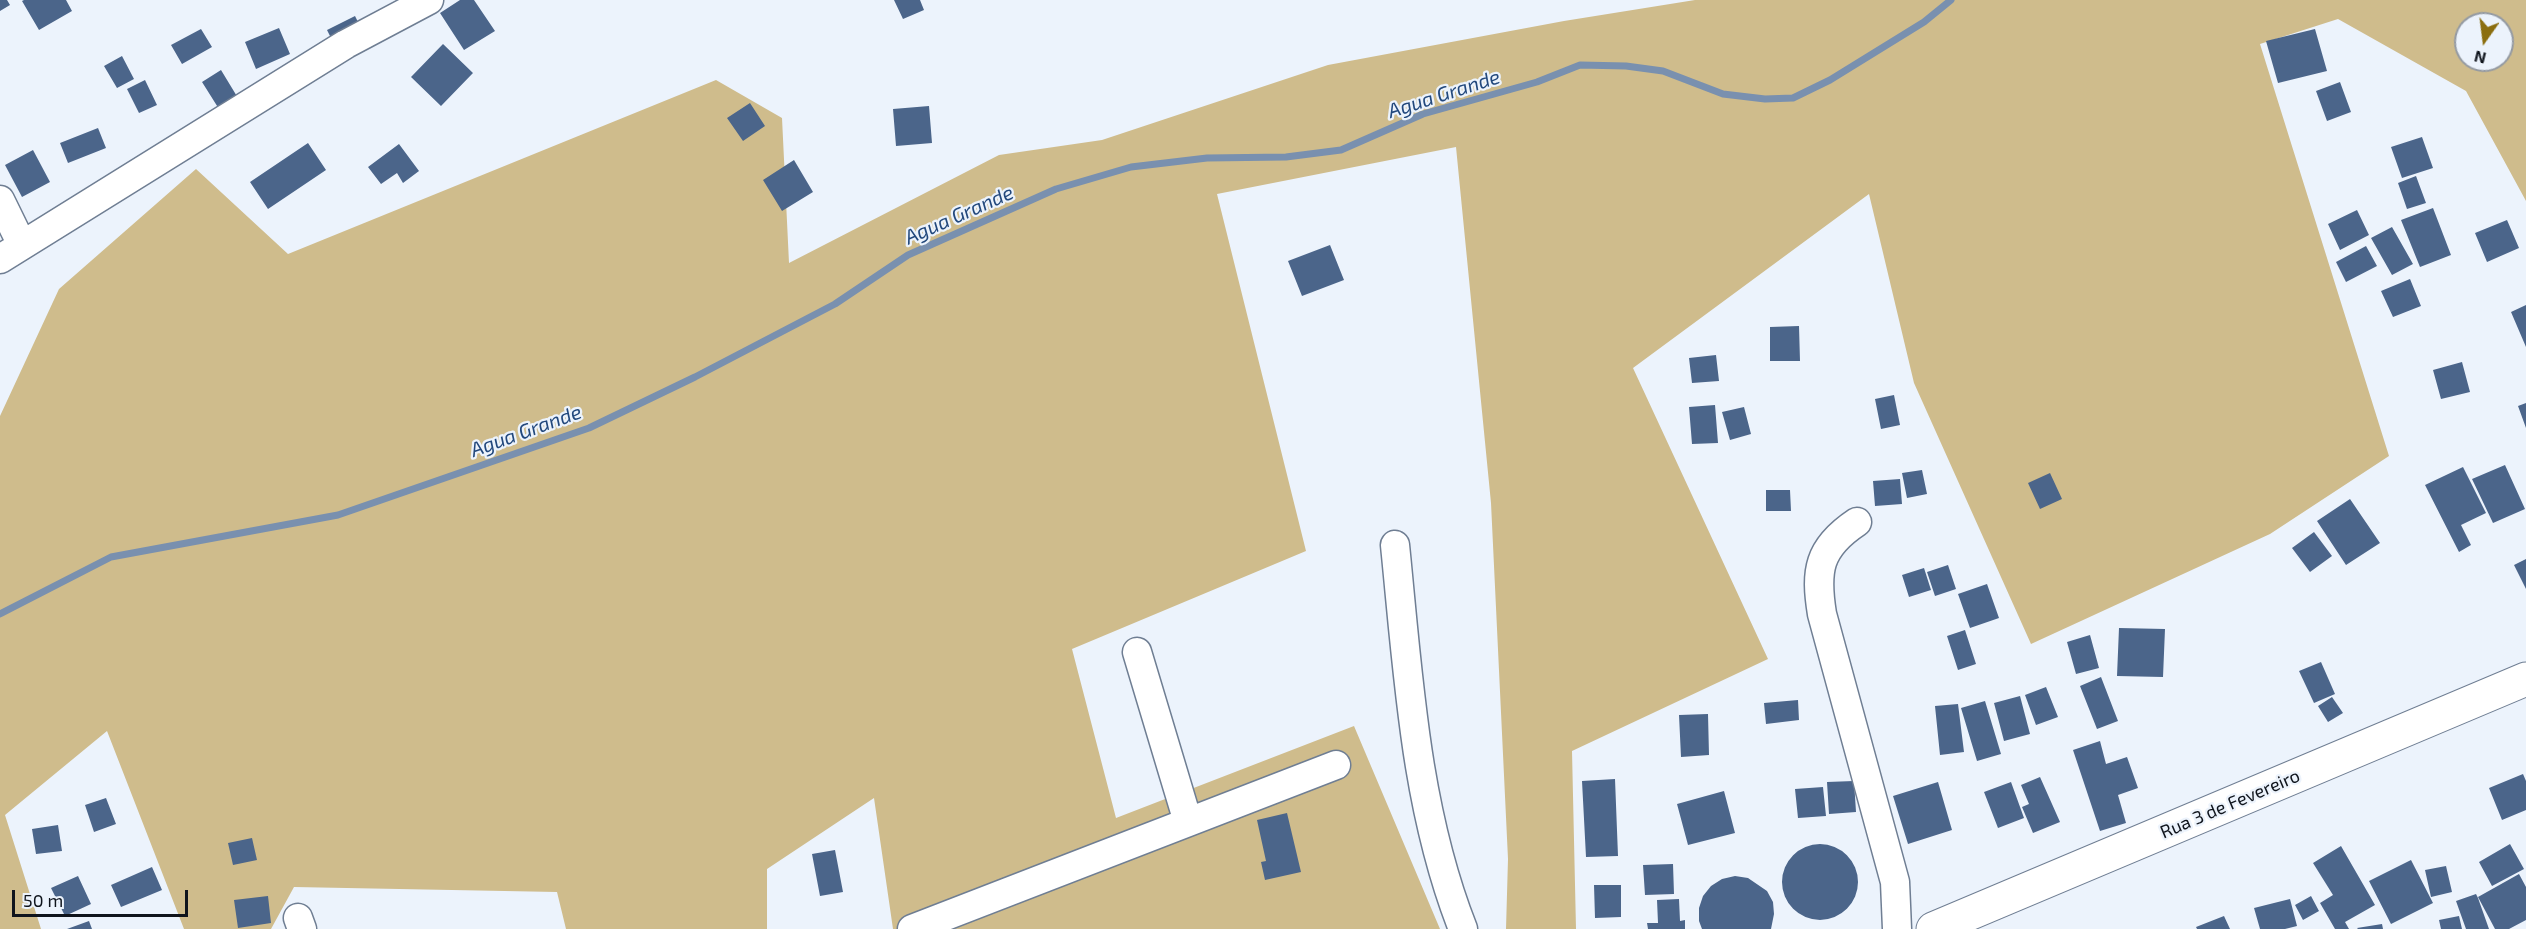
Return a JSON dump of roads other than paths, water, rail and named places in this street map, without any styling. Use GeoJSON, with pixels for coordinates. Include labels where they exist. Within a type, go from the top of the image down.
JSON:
{"type":"FeatureCollection","features":[{"type":"Feature","properties":{"kind":"main road","name":"Rua 3 de Fevereiro"},"geometry":{"type":"LineString","coordinates":[[1933,929],[2526,679]]}},
{"type":"Feature","properties":{"kind":"street"},"geometry":{"type":"LineString","coordinates":[[0,200],[11,252],[346,44],[429,0]]}},
{"type":"Feature","properties":{"kind":"street"},"geometry":{"type":"LineString","coordinates":[[1857,522],[1839,534],[1827,548],[1820,566],[1818,589],[1822,614],[1895,882],[1897,929]]}},
{"type":"Feature","properties":{"kind":"street"},"geometry":{"type":"LineString","coordinates":[[1395,545],[1414,723],[1432,824],[1446,878],[1463,929]]}},
{"type":"Feature","properties":{"kind":"street"},"geometry":{"type":"LineString","coordinates":[[1137,652],[1188,822]]}},
{"type":"Feature","properties":{"kind":"street"},"geometry":{"type":"LineString","coordinates":[[912,929],[1336,765]]}},
{"type":"Feature","properties":{"kind":"waterway","name":"Agua Grande"},"geometry":{"type":"LineString","coordinates":[[0,614],[111,557],[338,515],[589,428],[695,377],[835,304],[908,255],[1056,189],[1131,167],[1207,158],[1286,157],[1341,150],[1423,114],[1537,82],[1580,65],[1626,66],[1663,71],[1723,94],[1765,99],[1793,98],[1830,80],[1924,22],[1951,0]]}}]}
